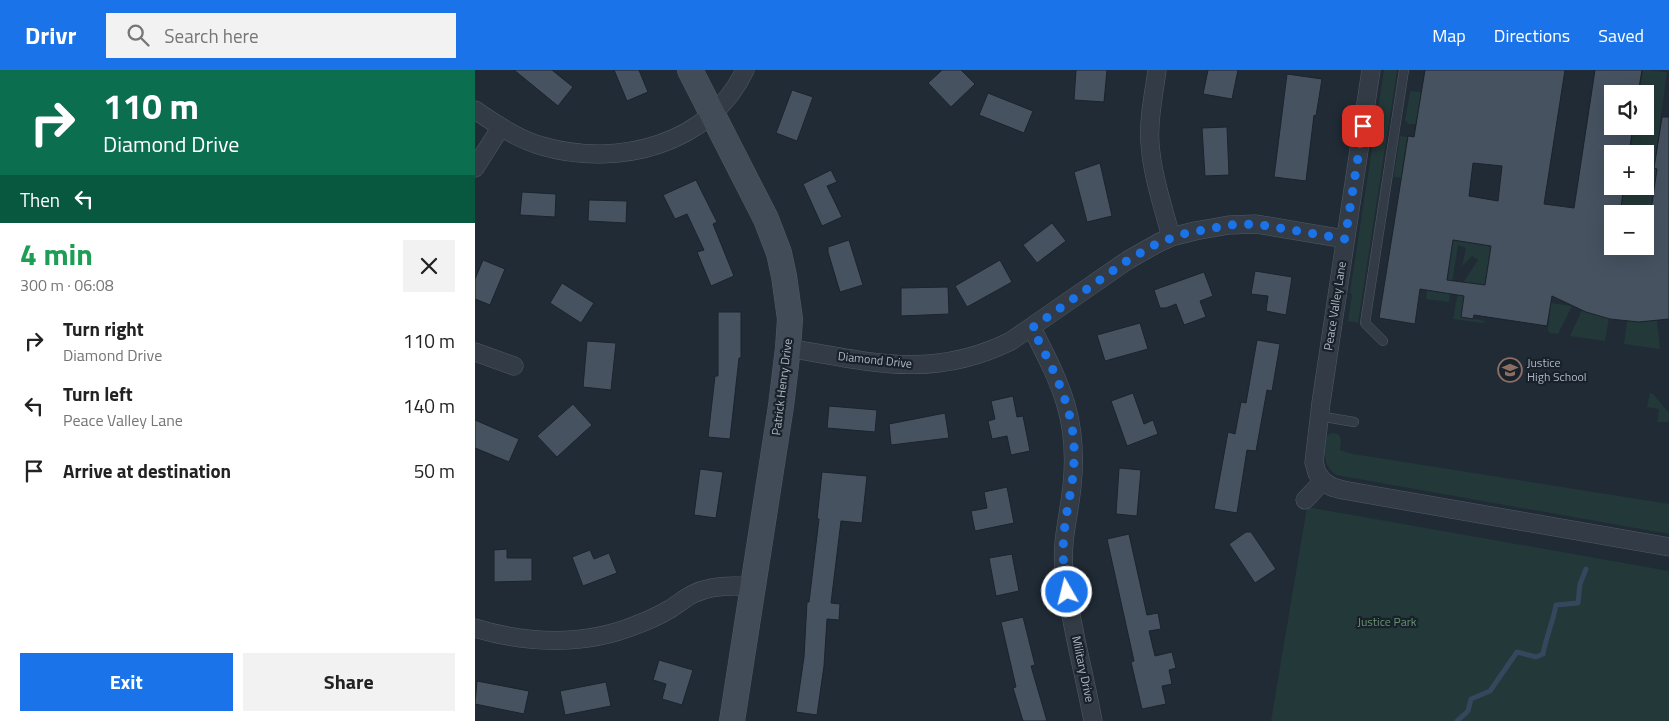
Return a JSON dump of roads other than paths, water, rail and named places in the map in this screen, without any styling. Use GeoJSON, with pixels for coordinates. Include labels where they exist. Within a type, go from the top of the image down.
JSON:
{"type":"FeatureCollection","features":[{"type":"Feature","properties":{"kind":"street","name":"Patrick Henry Drive"},"geometry":{"type":"LineString","coordinates":[[691,70],[766,218],[779,253],[790,319],[781,406],[732,721]]}},
{"type":"Feature","properties":{"kind":"street"},"geometry":{"type":"LineString","coordinates":[[475,110],[518,137],[542,146],[570,152],[597,154],[627,152],[652,146],[697,127],[714,114],[727,100],[739,83],[745,70]]}},
{"type":"Feature","properties":{"kind":"street"},"geometry":{"type":"LineString","coordinates":[[1157,70],[1151,111],[1150,142],[1154,176],[1171,237]]}},
{"type":"Feature","properties":{"kind":"street","name":"Peace Valley Lane"},"geometry":{"type":"LineString","coordinates":[[1323,481],[1317,473],[1314,462],[1319,416],[1371,70]]}},
{"type":"Feature","properties":{"kind":"street"},"geometry":{"type":"LineString","coordinates":[[475,168],[501,127]]}},
{"type":"Feature","properties":{"kind":"street","name":"Diamond Drive"},"geometry":{"type":"LineString","coordinates":[[788,348],[897,365],[933,365],[963,360],[993,350],[1032,328],[1128,260],[1171,237],[1229,225],[1256,224],[1345,239]]}},
{"type":"Feature","properties":{"kind":"street","name":"Military Drive"},"geometry":{"type":"LineString","coordinates":[[1032,328],[1058,379],[1073,432],[1075,457],[1072,488],[1064,532],[1064,572],[1093,721]]}},
{"type":"Feature","properties":{"kind":"street"},"geometry":{"type":"LineString","coordinates":[[475,352],[515,366]]}},
{"type":"Feature","properties":{"kind":"street"},"geometry":{"type":"LineString","coordinates":[[1305,500],[1323,481],[1332,488],[1669,547]]}},
{"type":"Feature","properties":{"kind":"street"},"geometry":{"type":"LineString","coordinates":[[475,628],[499,635],[531,640],[580,639],[616,632],[636,625],[668,610],[693,594],[712,588],[732,585],[753,587]]}},
{"type":"Feature","properties":{"kind":"lane"},"geometry":{"type":"LineString","coordinates":[[1383,341],[1365,323],[1404,70]]}},
{"type":"Feature","properties":{"kind":"lane"},"geometry":{"type":"LineString","coordinates":[[1319,416],[1354,422]]}},
{"type":"Feature","properties":{"kind":"waterway"},"geometry":{"type":"LineString","coordinates":[[1457,721],[1468,711],[1471,699],[1490,691],[1517,652],[1536,657],[1543,654],[1556,605],[1578,603],[1580,584],[1586,569]]}},
{"type":"Feature","properties":{"kind":"place","name":"Justice High School"},"geometry":{"type":"Point","coordinates":[1510,370]}},
{"type":"Feature","properties":{"kind":"park label","name":"Justice Park"},"geometry":{"type":"Point","coordinates":[1387,622]}}]}
